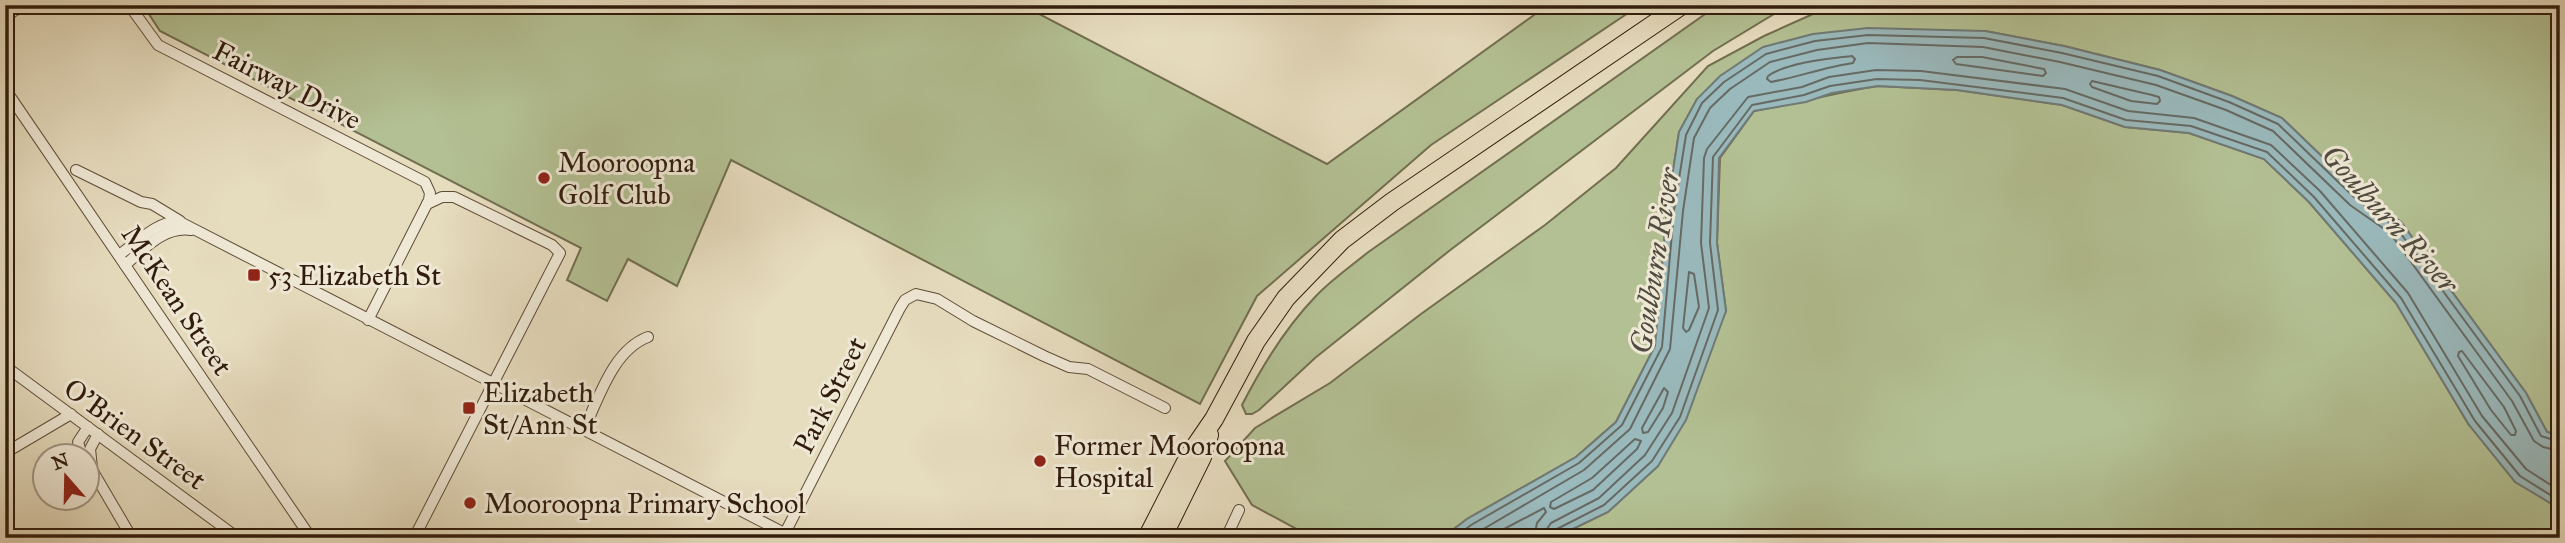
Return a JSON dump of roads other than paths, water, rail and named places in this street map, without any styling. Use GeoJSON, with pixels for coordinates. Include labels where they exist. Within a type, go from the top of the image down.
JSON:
{"type":"FeatureCollection","features":[{"type":"Feature","properties":{"kind":"highway"},"geometry":{"type":"LineString","coordinates":[[1147,538],[1189,454],[1214,419],[1256,341],[1286,298],[1322,258],[1392,202],[1682,5]]}},
{"type":"Feature","properties":{"kind":"highway"},"geometry":{"type":"LineString","coordinates":[[1162,538],[1202,457],[1214,419]]}},
{"type":"Feature","properties":{"kind":"street"},"geometry":{"type":"LineString","coordinates":[[5,17],[23,5]]}},
{"type":"Feature","properties":{"kind":"street","name":"Fairway Drive"},"geometry":{"type":"LineString","coordinates":[[129,5],[157,44],[423,180],[429,189],[428,201]]}},
{"type":"Feature","properties":{"kind":"street","name":"McKean Street"},"geometry":{"type":"LineString","coordinates":[[5,89],[311,538]]}},
{"type":"Feature","properties":{"kind":"street"},"geometry":{"type":"LineString","coordinates":[[76,170],[141,202],[152,204],[195,231]]}},
{"type":"Feature","properties":{"kind":"street"},"geometry":{"type":"LineString","coordinates":[[368,320],[428,201],[454,197],[552,245],[560,253],[414,538]]}},
{"type":"Feature","properties":{"kind":"street"},"geometry":{"type":"LineString","coordinates":[[122,260],[169,222],[177,221],[787,536]]}},
{"type":"Feature","properties":{"kind":"street","name":"Park Street"},"geometry":{"type":"LineString","coordinates":[[787,536],[902,304],[908,297],[916,294],[933,298],[972,321],[1066,367],[1088,369],[1165,408]]}},
{"type":"Feature","properties":{"kind":"street"},"geometry":{"type":"LineString","coordinates":[[584,429],[614,369],[627,350],[648,337]]}},
{"type":"Feature","properties":{"kind":"street","name":"O'Brien Street"},"geometry":{"type":"LineString","coordinates":[[5,366],[238,538]]}},
{"type":"Feature","properties":{"kind":"street"},"geometry":{"type":"LineString","coordinates":[[5,453],[71,415]]}},
{"type":"Feature","properties":{"kind":"street"},"geometry":{"type":"LineString","coordinates":[[78,442],[88,427]]}},
{"type":"Feature","properties":{"kind":"street"},"geometry":{"type":"LineString","coordinates":[[93,442],[98,434]]}},
{"type":"Feature","properties":{"kind":"street"},"geometry":{"type":"LineString","coordinates":[[102,487],[132,538]]}},
{"type":"Feature","properties":{"kind":"street"},"geometry":{"type":"LineString","coordinates":[[1226,538],[1240,510]]}},
{"type":"Feature","properties":{"kind":"water","name":"Goulburn River"},"geometry":{"type":"Polygon","coordinates":[[[1868,28],[1985,31],[2064,46],[2160,70],[2232,96],[2282,118],[2361,194],[2401,222],[2526,393],[2547,432],[2560,436],[2560,509],[2515,482],[2469,425],[2396,303],[2309,202],[2264,159],[2189,133],[2125,127],[2062,105],[1957,90],[1878,86],[1832,93],[1806,102],[1754,111],[1719,158],[1717,243],[1726,311],[1686,420],[1658,466],[1608,512],[1554,538],[1442,538],[1467,519],[1576,457],[1616,422],[1655,346],[1667,209],[1679,132],[1697,99],[1720,76],[1763,47],[1813,34],[1868,28]]]}},
{"type":"Feature","properties":{"kind":"place","name":"Mooroopna Golf Club"},"geometry":{"type":"Point","coordinates":[544,178]}},
{"type":"Feature","properties":{"kind":"place","name":"53 Elizabeth St"},"geometry":{"type":"Point","coordinates":[254,275]}},
{"type":"Feature","properties":{"kind":"place","name":"Elizabeth St/Ann St"},"geometry":{"type":"Point","coordinates":[469,408]}},
{"type":"Feature","properties":{"kind":"place","name":"Former Mooroopna Hospital"},"geometry":{"type":"Point","coordinates":[1040,461]}},
{"type":"Feature","properties":{"kind":"place","name":"Mooroopna Primary School"},"geometry":{"type":"Point","coordinates":[470,503]}}]}
